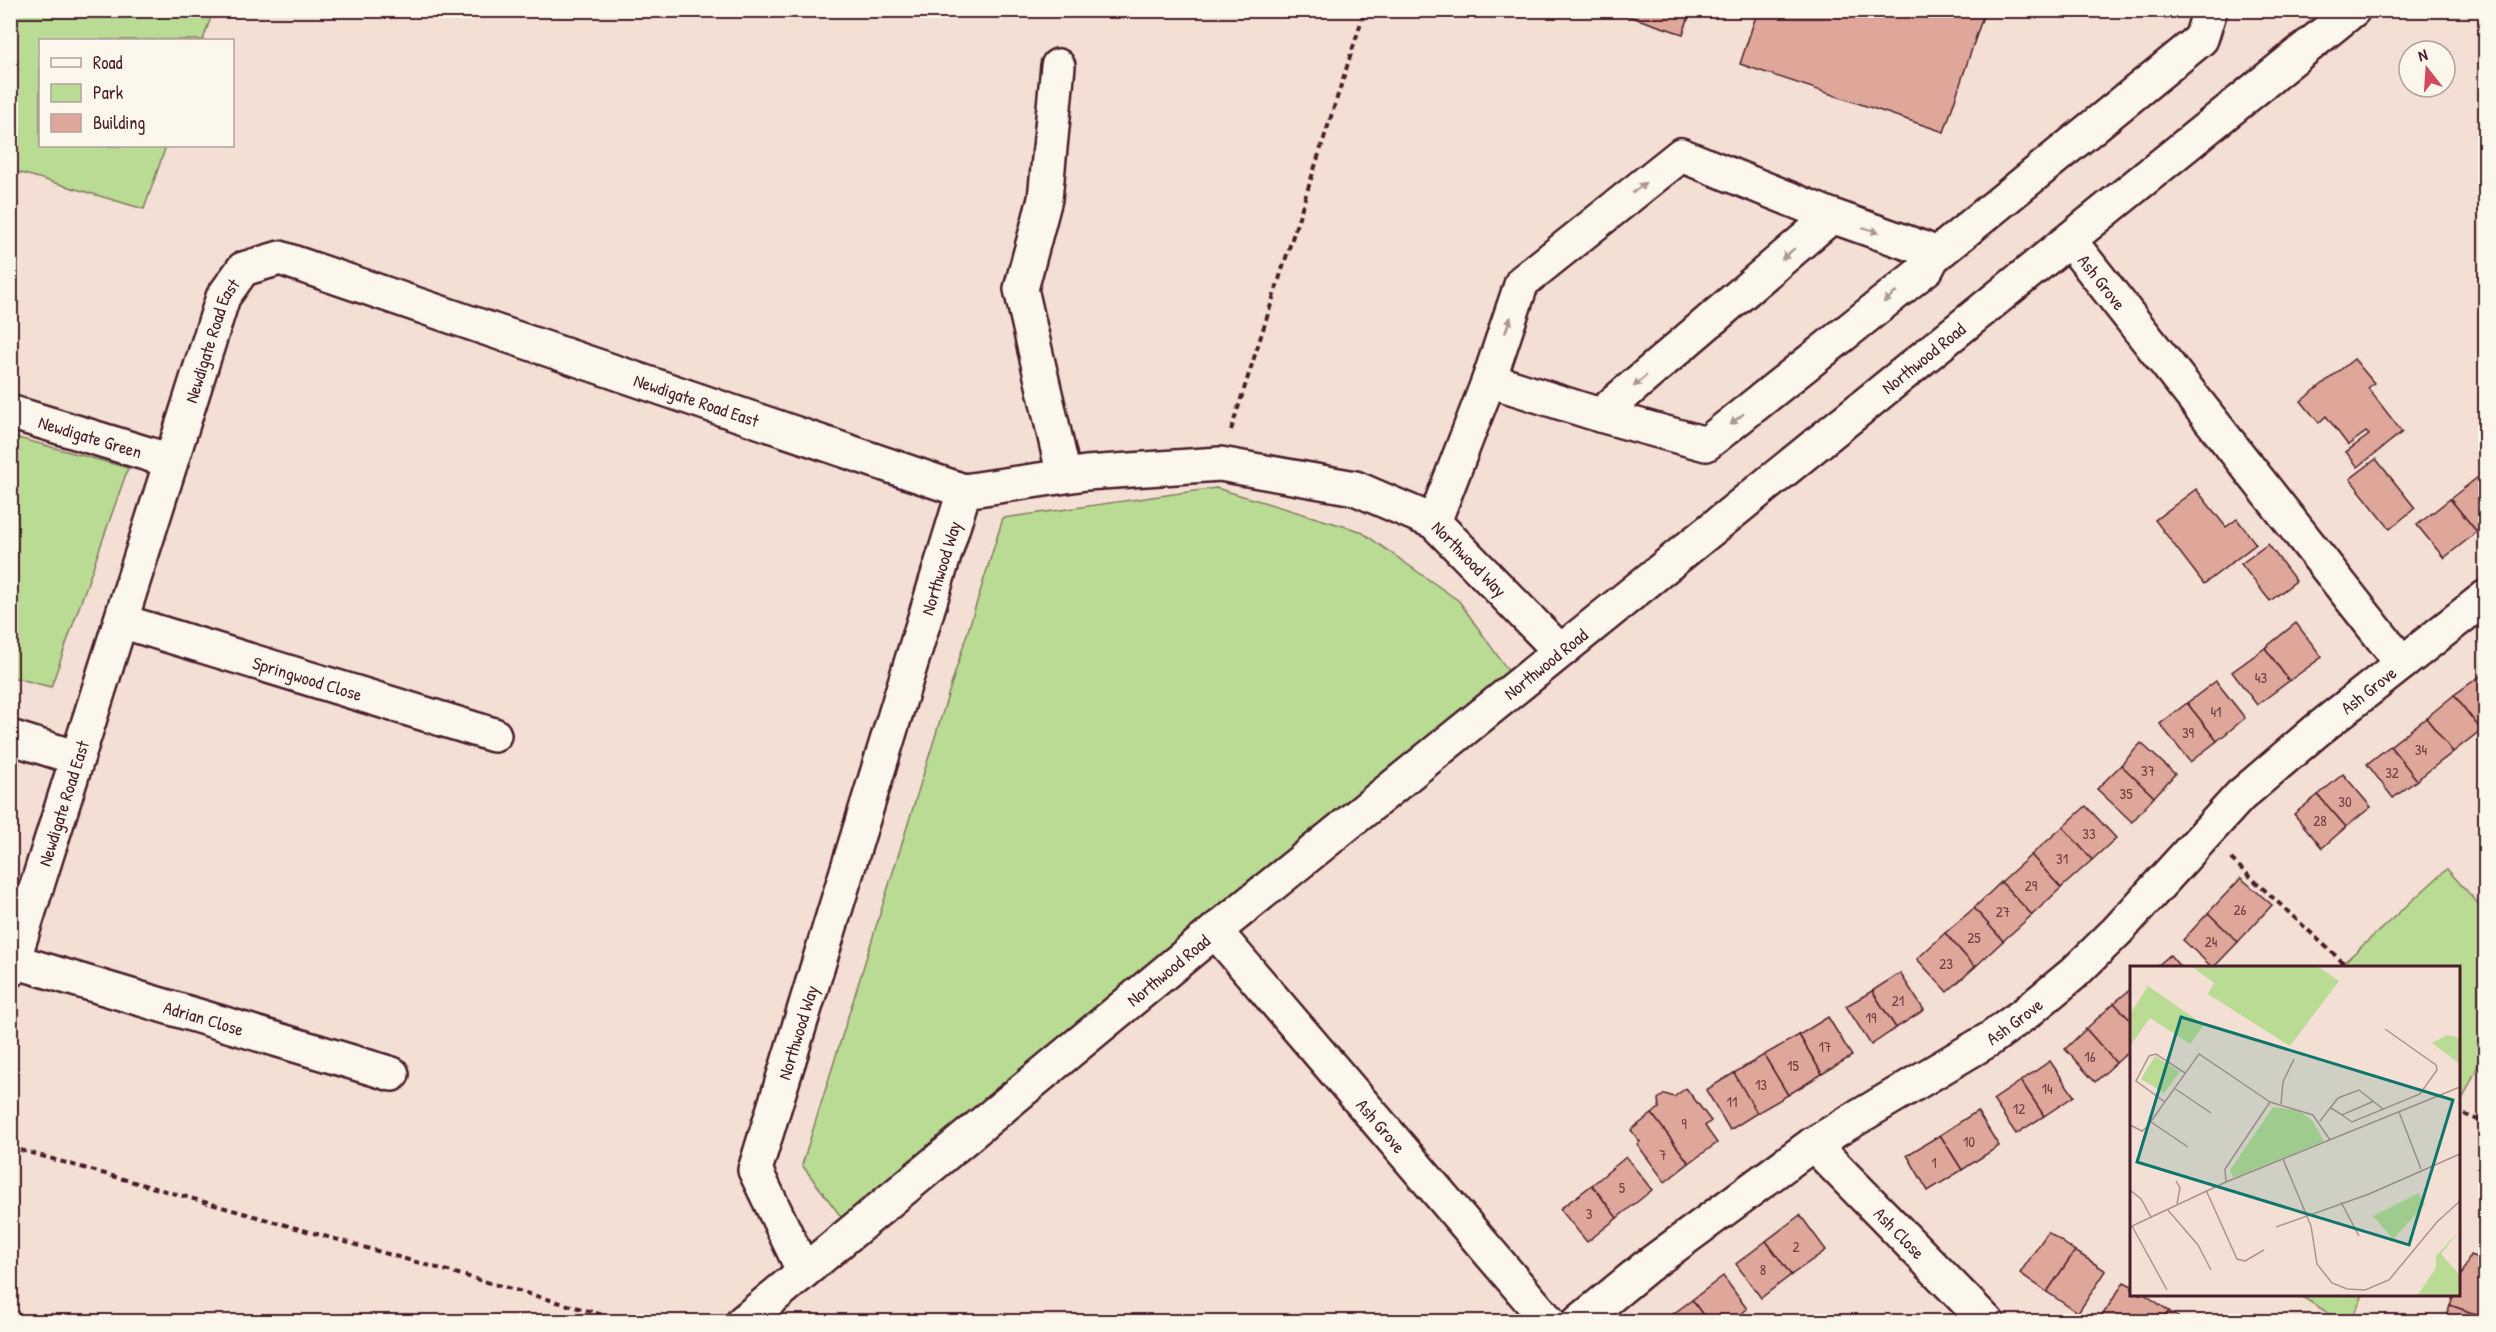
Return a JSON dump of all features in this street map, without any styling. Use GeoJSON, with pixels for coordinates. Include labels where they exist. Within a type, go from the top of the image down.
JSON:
{"type":"FeatureCollection","features":[{"type":"Feature","properties":{"kind":"street"},"geometry":{"type":"LineString","coordinates":[[1489,380],[1600,416],[1706,444],[1927,268],[1932,258],[2201,39],[2210,10]]}},
{"type":"Feature","properties":{"kind":"street","name":"Northwood Road"},"geometry":{"type":"LineString","coordinates":[[742,1322],[802,1270],[1215,931],[2070,242],[2353,10]]}},
{"type":"Feature","properties":{"kind":"street"},"geometry":{"type":"LineString","coordinates":[[1058,66],[1044,199],[1021,289],[1064,476]]}},
{"type":"Feature","properties":{"kind":"street"},"geometry":{"type":"LineString","coordinates":[[1434,522],[1489,380],[1522,282],[1681,155],[1832,216],[1925,249],[1932,258]]}},
{"type":"Feature","properties":{"kind":"street"},"geometry":{"type":"LineString","coordinates":[[1600,416],[1832,216]]}},
{"type":"Feature","properties":{"kind":"street","name":"Ash Grove"},"geometry":{"type":"LineString","coordinates":[[2070,242],[2402,663]]}},
{"type":"Feature","properties":{"kind":"street","name":"Newdigate Road East"},"geometry":{"type":"LineString","coordinates":[[12,966],[223,297],[243,269],[279,258],[964,490]]}},
{"type":"Feature","properties":{"kind":"street","name":"Newdigate Green"},"geometry":{"type":"LineString","coordinates":[[10,412],[171,461]]}},
{"type":"Feature","properties":{"kind":"street","name":"Northwood Way"},"geometry":{"type":"LineString","coordinates":[[802,1270],[755,1170],[964,490],[1064,476],[1221,464],[1355,488],[1434,522],[1560,651]]}},
{"type":"Feature","properties":{"kind":"street","name":"Ash Grove"},"geometry":{"type":"LineString","coordinates":[[1579,1322],[1654,1261],[1813,1144],[1990,1039],[2027,1012],[2073,974],[2117,931],[2204,834],[2248,789],[2486,597]]}},
{"type":"Feature","properties":{"kind":"street","name":"Springwood Close"},"geometry":{"type":"LineString","coordinates":[[121,621],[494,735]]}},
{"type":"Feature","properties":{"kind":"street"},"geometry":{"type":"LineString","coordinates":[[10,737],[77,758]]}},
{"type":"Feature","properties":{"kind":"street","name":"Ash Grove"},"geometry":{"type":"LineString","coordinates":[[1215,931],[1549,1322]]}},
{"type":"Feature","properties":{"kind":"street","name":"Adrian Close"},"geometry":{"type":"LineString","coordinates":[[12,966],[392,1074]]}},
{"type":"Feature","properties":{"kind":"street","name":"Ash Close"},"geometry":{"type":"LineString","coordinates":[[1813,1144],[1987,1322]]}},
{"type":"Feature","properties":{"kind":"path"},"geometry":{"type":"LineString","coordinates":[[1221,464],[1365,10]]}},
{"type":"Feature","properties":{"kind":"path"},"geometry":{"type":"LineString","coordinates":[[2204,834],[2347,966]]}},
{"type":"Feature","properties":{"kind":"path"},"geometry":{"type":"LineString","coordinates":[[2460,1108],[2466,1115],[2486,1123]]}},
{"type":"Feature","properties":{"kind":"path"},"geometry":{"type":"LineString","coordinates":[[10,1147],[628,1322]]}},
{"type":"Feature","properties":{"kind":"green space"},"geometry":{"type":"Polygon","coordinates":[[[10,11],[213,11],[203,39],[39,39],[39,147],[166,147],[144,209],[11,170],[10,11]]]}},
{"type":"Feature","properties":{"kind":"green space"},"geometry":{"type":"Polygon","coordinates":[[[11,436],[128,468],[51,687],[11,677],[11,436]]]}},
{"type":"Feature","properties":{"kind":"green space"},"geometry":{"type":"Polygon","coordinates":[[[1216,488],[1360,531],[1459,601],[1514,679],[845,1222],[802,1165],[1003,518],[1216,488]]]}},
{"type":"Feature","properties":{"kind":"green space"},"geometry":{"type":"Polygon","coordinates":[[[2447,869],[2485,911],[2485,1050],[2460,1105],[2460,966],[2340,966],[2447,869]]]}},
{"type":"Feature","properties":{"kind":"green space"},"geometry":{"type":"Polygon","coordinates":[[[2301,1296],[2363,1296],[2350,1322],[2341,1321],[2301,1296]]]}},
{"type":"Feature","properties":{"kind":"building"},"geometry":{"type":"Polygon","coordinates":[[[1610,10],[1691,10],[1683,34],[1610,10]]]}},
{"type":"Feature","properties":{"kind":"building"},"geometry":{"type":"Polygon","coordinates":[[[1758,10],[1985,10],[1944,132],[1740,64],[1758,10]]]}},
{"type":"Feature","properties":{"kind":"building"},"geometry":{"type":"Polygon","coordinates":[[[2354,359],[2374,383],[2368,388],[2402,432],[2358,467],[2346,452],[2369,435],[2366,432],[2348,445],[2326,416],[2319,423],[2301,401],[2354,359]]]}},
{"type":"Feature","properties":{"kind":"building"},"geometry":{"type":"Polygon","coordinates":[[[2376,459],[2415,508],[2390,529],[2350,479],[2376,459]]]}},
{"type":"Feature","properties":{"kind":"building"},"geometry":{"type":"Polygon","coordinates":[[[2482,474],[2486,478],[2486,525],[2477,532],[2450,499],[2482,474]]]}},
{"type":"Feature","properties":{"kind":"building"},"geometry":{"type":"Polygon","coordinates":[[[2196,489],[2226,527],[2237,519],[2256,544],[2204,584],[2155,520],[2196,489]]]}},
{"type":"Feature","properties":{"kind":"building"},"geometry":{"type":"Polygon","coordinates":[[[2450,499],[2477,532],[2444,558],[2417,525],[2450,499]]]}},
{"type":"Feature","properties":{"kind":"building"},"geometry":{"type":"Polygon","coordinates":[[[2268,544],[2296,581],[2270,601],[2241,564],[2268,544]]]}},
{"type":"Feature","properties":{"kind":"building"},"geometry":{"type":"Polygon","coordinates":[[[2296,623],[2322,657],[2289,681],[2265,648],[2296,623]]]}},
{"type":"Feature","properties":{"kind":"building"},"geometry":{"type":"Polygon","coordinates":[[[2265,648],[2289,681],[2257,705],[2232,672],[2265,648]]]}},
{"type":"Feature","properties":{"kind":"building"},"geometry":{"type":"Polygon","coordinates":[[[2486,672],[2486,727],[2481,730],[2454,695],[2486,672]]]}},
{"type":"Feature","properties":{"kind":"building"},"geometry":{"type":"Polygon","coordinates":[[[2216,681],[2245,718],[2217,741],[2187,703],[2216,681]]]}},
{"type":"Feature","properties":{"kind":"building"},"geometry":{"type":"Polygon","coordinates":[[[2454,695],[2481,730],[2453,752],[2426,718],[2454,695]]]}},
{"type":"Feature","properties":{"kind":"building"},"geometry":{"type":"Polygon","coordinates":[[[2187,703],[2217,741],[2190,762],[2160,724],[2187,703]]]}},
{"type":"Feature","properties":{"kind":"building"},"geometry":{"type":"Polygon","coordinates":[[[2426,718],[2453,752],[2417,780],[2390,746],[2426,718]]]}},
{"type":"Feature","properties":{"kind":"building"},"geometry":{"type":"Polygon","coordinates":[[[2141,743],[2175,774],[2154,797],[2121,765],[2141,743]]]}},
{"type":"Feature","properties":{"kind":"building"},"geometry":{"type":"Polygon","coordinates":[[[2390,746],[2417,780],[2393,798],[2367,764],[2390,746]]]}},
{"type":"Feature","properties":{"kind":"building"},"geometry":{"type":"Polygon","coordinates":[[[2121,765],[2154,797],[2132,822],[2097,789],[2121,765]]]}},
{"type":"Feature","properties":{"kind":"building"},"geometry":{"type":"Polygon","coordinates":[[[2343,774],[2371,807],[2346,827],[2318,795],[2343,774]]]}},
{"type":"Feature","properties":{"kind":"building"},"geometry":{"type":"Polygon","coordinates":[[[2318,795],[2346,827],[2322,848],[2294,814],[2318,795]]]}},
{"type":"Feature","properties":{"kind":"building"},"geometry":{"type":"Polygon","coordinates":[[[2086,806],[2116,838],[2092,860],[2063,827],[2086,806]]]}},
{"type":"Feature","properties":{"kind":"building"},"geometry":{"type":"Polygon","coordinates":[[[2063,827],[2092,860],[2061,888],[2031,855],[2063,827]]]}},
{"type":"Feature","properties":{"kind":"building"},"geometry":{"type":"Polygon","coordinates":[[[2031,855],[2061,888],[2032,915],[2001,882],[2031,855]]]}},
{"type":"Feature","properties":{"kind":"building"},"geometry":{"type":"Polygon","coordinates":[[[2241,878],[2272,905],[2238,942],[2208,913],[2241,878]]]}},
{"type":"Feature","properties":{"kind":"building"},"geometry":{"type":"Polygon","coordinates":[[[2001,882],[2032,915],[2003,941],[1974,908],[2001,882]]]}},
{"type":"Feature","properties":{"kind":"building"},"geometry":{"type":"Polygon","coordinates":[[[1974,908],[2003,941],[1975,967],[1945,933],[1974,908]]]}},
{"type":"Feature","properties":{"kind":"building"},"geometry":{"type":"Polygon","coordinates":[[[2208,913],[2238,942],[2215,966],[2211,966],[2183,940],[2208,913]]]}},
{"type":"Feature","properties":{"kind":"building"},"geometry":{"type":"Polygon","coordinates":[[[1945,933],[1975,967],[1947,992],[1917,959],[1945,933]]]}},
{"type":"Feature","properties":{"kind":"building"},"geometry":{"type":"Polygon","coordinates":[[[2170,955],[2179,966],[2157,966],[2170,955]]]}},
{"type":"Feature","properties":{"kind":"building"},"geometry":{"type":"Polygon","coordinates":[[[1900,973],[1924,1010],[1896,1028],[1872,991],[1900,973]]]}},
{"type":"Feature","properties":{"kind":"building"},"geometry":{"type":"Polygon","coordinates":[[[2130,990],[2130,1020],[2114,1003],[2130,990]]]}},
{"type":"Feature","properties":{"kind":"building"},"geometry":{"type":"Polygon","coordinates":[[[1872,991],[1896,1028],[1871,1045],[1846,1006],[1872,991]]]}},
{"type":"Feature","properties":{"kind":"building"},"geometry":{"type":"Polygon","coordinates":[[[2114,1003],[2130,1020],[2130,1051],[2116,1063],[2086,1029],[2114,1003]]]}},
{"type":"Feature","properties":{"kind":"building"},"geometry":{"type":"Polygon","coordinates":[[[1828,1017],[1852,1056],[1822,1074],[1799,1035],[1828,1017]]]}},
{"type":"Feature","properties":{"kind":"building"},"geometry":{"type":"Polygon","coordinates":[[[2086,1029],[2116,1063],[2095,1082],[2065,1049],[2086,1029]]]}},
{"type":"Feature","properties":{"kind":"building"},"geometry":{"type":"Polygon","coordinates":[[[1799,1035],[1822,1074],[1788,1095],[1764,1055],[1799,1035]]]}},
{"type":"Feature","properties":{"kind":"building"},"geometry":{"type":"Polygon","coordinates":[[[1764,1055],[1788,1095],[1757,1113],[1734,1073],[1764,1055]]]}},
{"type":"Feature","properties":{"kind":"building"},"geometry":{"type":"Polygon","coordinates":[[[2050,1061],[2074,1096],[2044,1116],[2021,1081],[2050,1061]]]}},
{"type":"Feature","properties":{"kind":"building"},"geometry":{"type":"Polygon","coordinates":[[[1734,1073],[1757,1113],[1730,1130],[1706,1090],[1734,1073]]]}},
{"type":"Feature","properties":{"kind":"building"},"geometry":{"type":"Polygon","coordinates":[[[2021,1081],[2044,1116],[2016,1134],[1993,1100],[2021,1081]]]}},
{"type":"Feature","properties":{"kind":"building"},"geometry":{"type":"Polygon","coordinates":[[[1686,1088],[1711,1121],[1705,1126],[1717,1143],[1689,1163],[1652,1114],[1659,1108],[1658,1099],[1665,1094],[1674,1097],[1686,1088]]]}},
{"type":"Feature","properties":{"kind":"building"},"geometry":{"type":"Polygon","coordinates":[[[1977,1111],[1999,1146],[1962,1170],[1940,1135],[1977,1111]]]}},
{"type":"Feature","properties":{"kind":"building"},"geometry":{"type":"Polygon","coordinates":[[[1652,1114],[1689,1163],[1665,1182],[1637,1144],[1640,1142],[1631,1130],[1652,1114]]]}},
{"type":"Feature","properties":{"kind":"building"},"geometry":{"type":"Polygon","coordinates":[[[1940,1135],[1962,1170],[1928,1191],[1907,1155],[1940,1135]]]}},
{"type":"Feature","properties":{"kind":"building"},"geometry":{"type":"Polygon","coordinates":[[[1626,1157],[1652,1190],[1617,1218],[1592,1185],[1626,1157]]]}},
{"type":"Feature","properties":{"kind":"building"},"geometry":{"type":"Polygon","coordinates":[[[1592,1185],[1617,1218],[1587,1242],[1560,1209],[1592,1185]]]}},
{"type":"Feature","properties":{"kind":"building"},"geometry":{"type":"Polygon","coordinates":[[[1800,1215],[1826,1250],[1791,1275],[1766,1241],[1800,1215]]]}},
{"type":"Feature","properties":{"kind":"building"},"geometry":{"type":"Polygon","coordinates":[[[2048,1232],[2075,1251],[2047,1292],[2020,1273],[2048,1232]]]}},
{"type":"Feature","properties":{"kind":"building"},"geometry":{"type":"Polygon","coordinates":[[[1766,1241],[1791,1275],[1761,1298],[1736,1264],[1766,1241]]]}},
{"type":"Feature","properties":{"kind":"building"},"geometry":{"type":"Polygon","coordinates":[[[2075,1251],[2106,1271],[2078,1313],[2047,1292],[2075,1251]]]}},
{"type":"Feature","properties":{"kind":"building"},"geometry":{"type":"Polygon","coordinates":[[[2470,1255],[2486,1261],[2486,1318],[2450,1305],[2453,1296],[2460,1296],[2460,1279],[2470,1255]]]}},
{"type":"Feature","properties":{"kind":"building"},"geometry":{"type":"Polygon","coordinates":[[[1723,1276],[1747,1309],[1732,1322],[1708,1322],[1692,1300],[1723,1276]]]}},
{"type":"Feature","properties":{"kind":"building"},"geometry":{"type":"Polygon","coordinates":[[[2124,1282],[2130,1285],[2130,1296],[2147,1296],[2169,1311],[2162,1322],[2098,1322],[2124,1282]]]}},
{"type":"Feature","properties":{"kind":"building"},"geometry":{"type":"Polygon","coordinates":[[[1692,1300],[1708,1322],[1662,1322],[1692,1300]]]}},
{"type":"Feature","properties":{"kind":"building"},"geometry":{"type":"Polygon","coordinates":[[[2450,1305],[2486,1318],[2486,1322],[2444,1322],[2450,1305]]]}},
{"type":"Feature","properties":{"kind":"building"},"geometry":{"type":"Polygon","coordinates":[[[2169,1311],[2185,1322],[2162,1322],[2169,1311]]]}}]}
